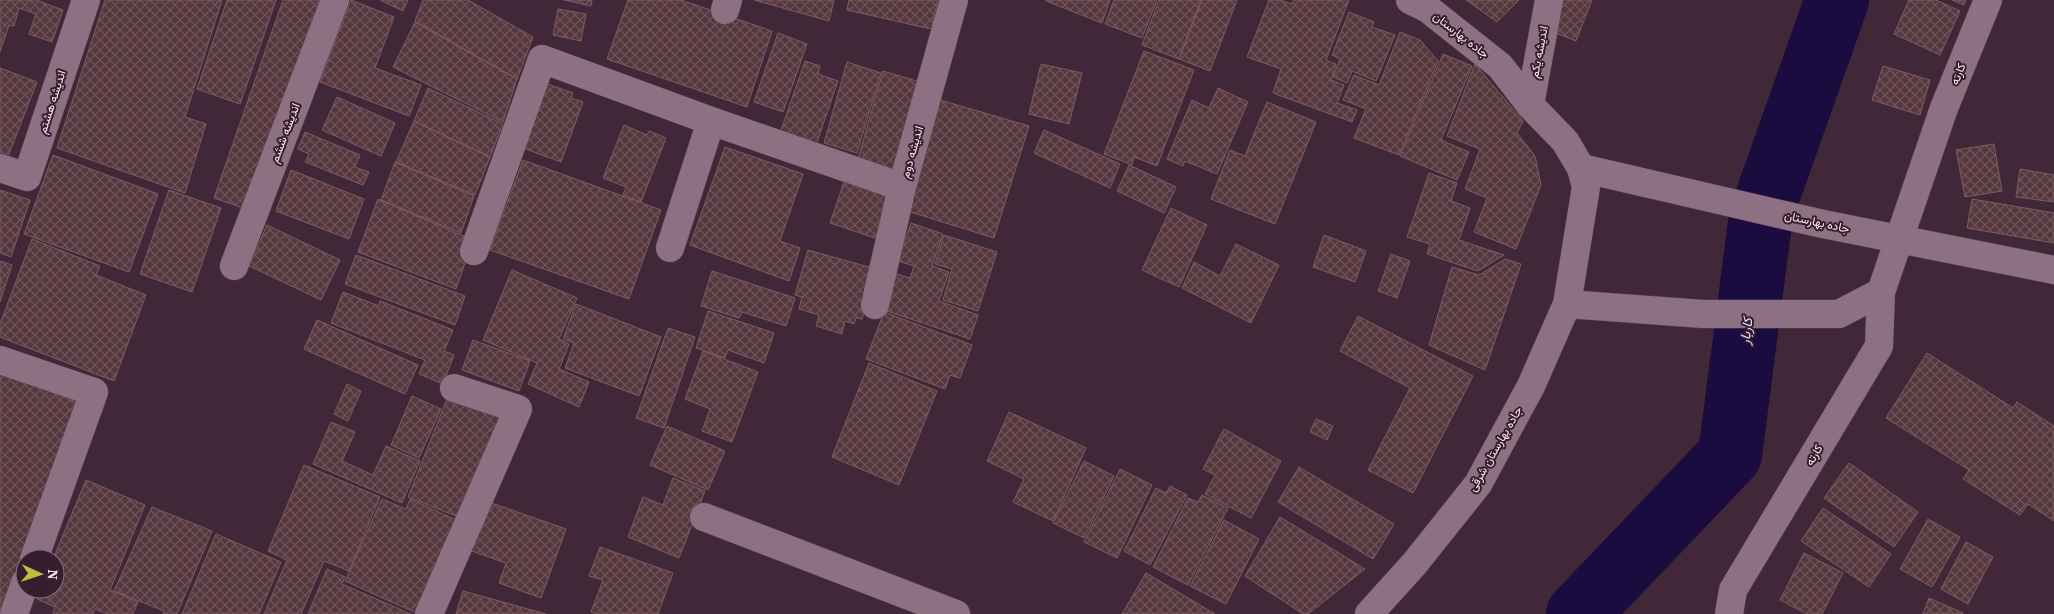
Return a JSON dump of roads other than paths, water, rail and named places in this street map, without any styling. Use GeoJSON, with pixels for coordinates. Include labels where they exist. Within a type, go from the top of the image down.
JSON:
{"type":"FeatureCollection","features":[{"type":"Feature","properties":{"kind":"street","name":"اندیشه هشتم"},"geometry":{"type":"LineString","coordinates":[[0,168],[27,177],[86,0]]}},
{"type":"Feature","properties":{"kind":"street","name":"اندیشه ششم"},"geometry":{"type":"LineString","coordinates":[[234,266],[335,0]]}},
{"type":"Feature","properties":{"kind":"street","name":"اندیشه دوم"},"geometry":{"type":"LineString","coordinates":[[875,305],[902,187],[954,0]]}},
{"type":"Feature","properties":{"kind":"street","name":"جاده بهارستان"},"geometry":{"type":"LineString","coordinates":[[1410,0],[1428,9],[1500,66],[1530,105],[1565,142],[1581,168],[1586,187],[1576,258]]}},
{"type":"Feature","properties":{"kind":"street","name":"اندیشه یکم"},"geometry":{"type":"LineString","coordinates":[[1530,105],[1549,0]]}},
{"type":"Feature","properties":{"kind":"street","name":"کارته"},"geometry":{"type":"LineString","coordinates":[[1729,614],[1733,590],[1879,346],[1881,292],[1898,238],[1944,108],[1988,0]]}},
{"type":"Feature","properties":{"kind":"street"},"geometry":{"type":"LineString","coordinates":[[474,251],[542,59],[711,121],[902,187]]}},
{"type":"Feature","properties":{"kind":"street"},"geometry":{"type":"LineString","coordinates":[[670,248],[711,121]]}},
{"type":"Feature","properties":{"kind":"street","name":"جاده بهارستان"},"geometry":{"type":"LineString","coordinates":[[1581,168],[1823,224],[2054,270]]}},
{"type":"Feature","properties":{"kind":"street","name":"جاده بهارستان شرقی"},"geometry":{"type":"LineString","coordinates":[[1369,614],[1415,563],[1478,484],[1531,386],[1567,304],[1576,258]]}},
{"type":"Feature","properties":{"kind":"street"},"geometry":{"type":"LineString","coordinates":[[1567,304],[1703,314],[1839,314],[1881,292]]}},
{"type":"Feature","properties":{"kind":"street"},"geometry":{"type":"LineString","coordinates":[[0,360],[94,392],[38,549]]}},
{"type":"Feature","properties":{"kind":"street"},"geometry":{"type":"LineString","coordinates":[[429,614],[518,409],[454,388]]}},
{"type":"Feature","properties":{"kind":"street"},"geometry":{"type":"LineString","coordinates":[[704,517],[956,614]]}},
{"type":"Feature","properties":{"kind":"street"},"geometry":{"type":"LineString","coordinates":[[14,614],[19,599]]}},
{"type":"Feature","properties":{"kind":"waterway","name":"کاربار"},"geometry":{"type":"LineString","coordinates":[[1578,614],[1730,455],[1761,215],[1837,0]]}}]}
